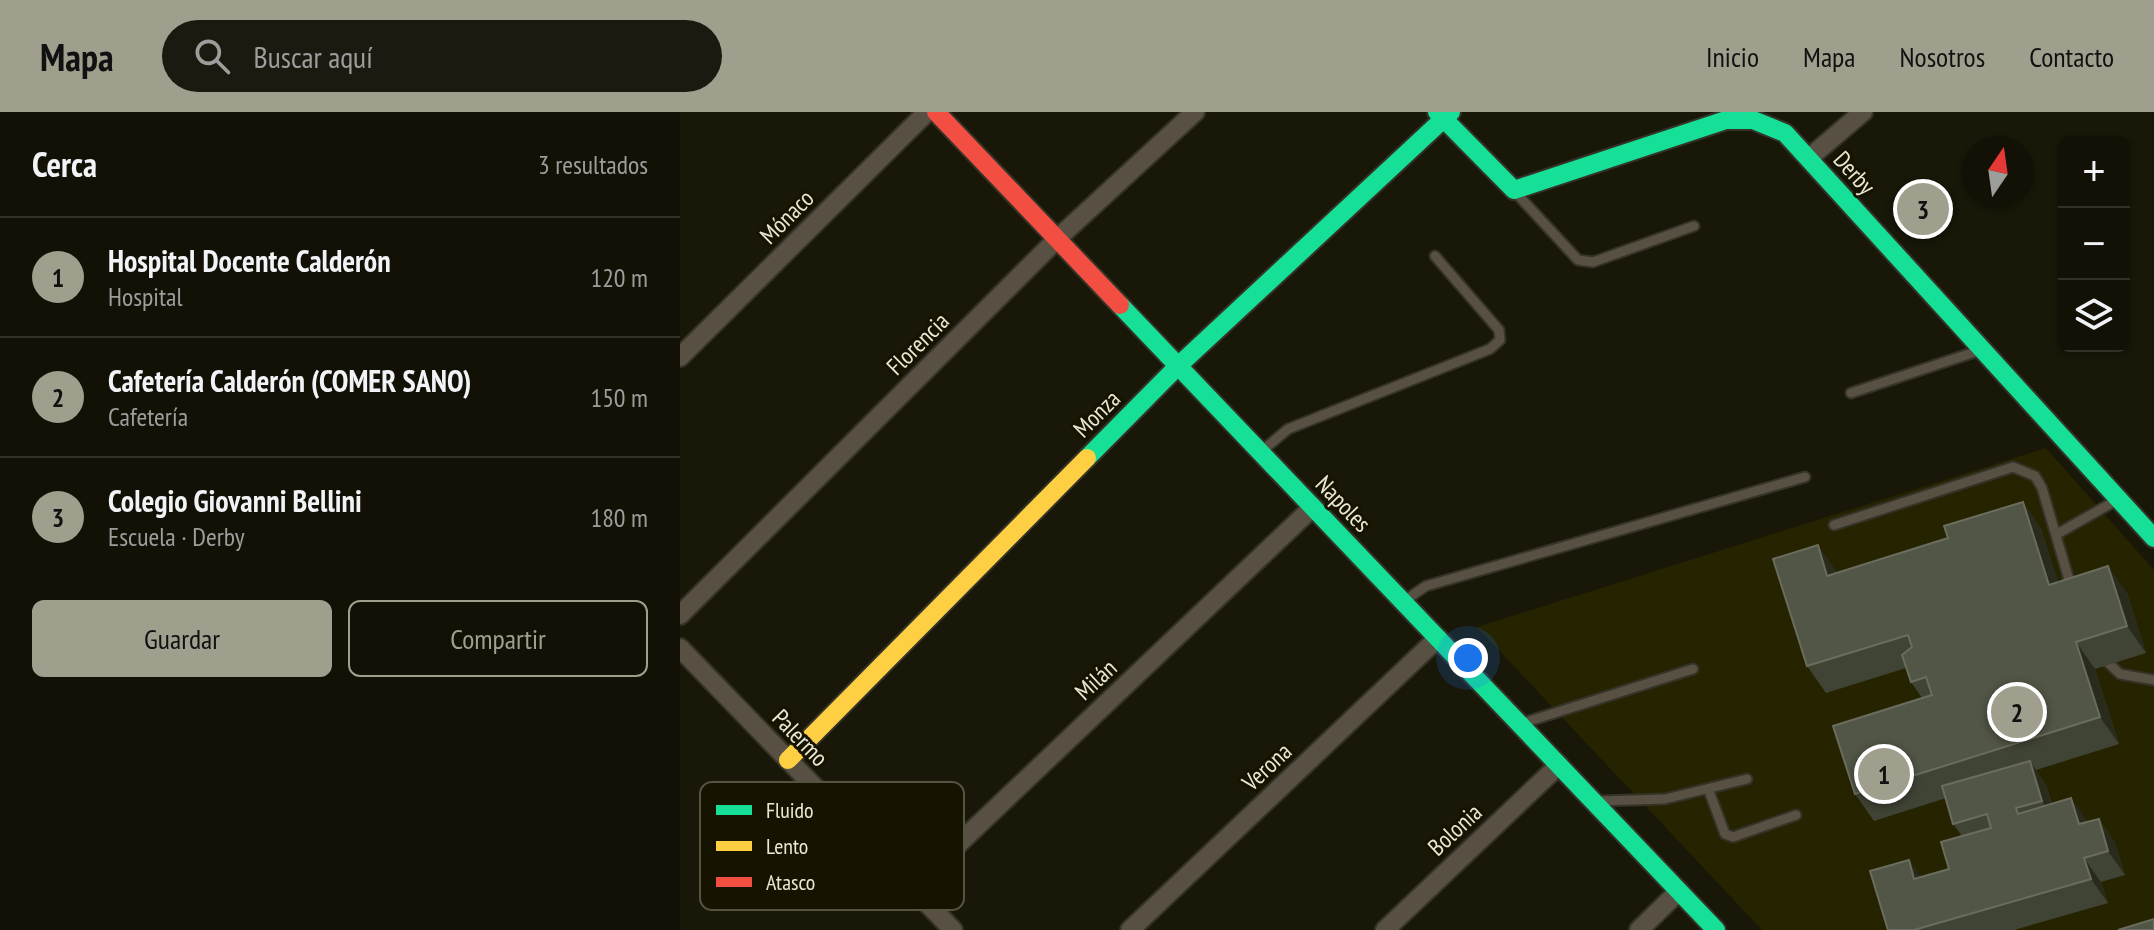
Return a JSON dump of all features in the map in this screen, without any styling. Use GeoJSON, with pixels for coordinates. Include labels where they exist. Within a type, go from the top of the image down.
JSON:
{"type":"FeatureCollection","features":[{"type":"Feature","properties":{"kind":"street","name":"Mónaco"},"geometry":{"type":"LineString","coordinates":[[680,357],[927,112]]}},
{"type":"Feature","properties":{"kind":"street","name":"Napoles"},"geometry":{"type":"LineString","coordinates":[[936,112],[1716,930]]}},
{"type":"Feature","properties":{"kind":"street","name":"Florencia"},"geometry":{"type":"LineString","coordinates":[[680,615],[1057,239],[1195,112]]}},
{"type":"Feature","properties":{"kind":"street"},"geometry":{"type":"LineString","coordinates":[[1809,158],[1863,112]]}},
{"type":"Feature","properties":{"kind":"street"},"geometry":{"type":"LineString","coordinates":[[1444,114],[1514,190]]}},
{"type":"Feature","properties":{"kind":"street","name":"Monza"},"geometry":{"type":"LineString","coordinates":[[788,760],[1178,366],[1444,114]]}},
{"type":"Feature","properties":{"kind":"street","name":"Derby"},"geometry":{"type":"LineString","coordinates":[[1514,190],[1726,120],[1742,118],[1776,126],[1809,158],[2154,538]]}},
{"type":"Feature","properties":{"kind":"street","name":"Milán"},"geometry":{"type":"LineString","coordinates":[[964,839],[1313,507]]}},
{"type":"Feature","properties":{"kind":"street","name":"Verona"},"geometry":{"type":"LineString","coordinates":[[1130,930],[1438,638]]}},
{"type":"Feature","properties":{"kind":"street","name":"Palermo"},"geometry":{"type":"LineString","coordinates":[[680,648],[809,782]]}},
{"type":"Feature","properties":{"kind":"street","name":"Bolonia"},"geometry":{"type":"LineString","coordinates":[[1385,930],[1559,765]]}},
{"type":"Feature","properties":{"kind":"street"},"geometry":{"type":"LineString","coordinates":[[1639,930],[1679,891]]}},
{"type":"Feature","properties":{"kind":"street","name":"Palermo"},"geometry":{"type":"LineString","coordinates":[[933,910],[953,930]]}},
{"type":"Feature","properties":{"kind":"lane"},"geometry":{"type":"LineString","coordinates":[[1514,190],[1578,260],[1593,262],[1694,226]]}},
{"type":"Feature","properties":{"kind":"lane"},"geometry":{"type":"LineString","coordinates":[[1260,452],[1288,429],[1490,349],[1500,340],[1499,330],[1435,256]]}},
{"type":"Feature","properties":{"kind":"lane"},"geometry":{"type":"LineString","coordinates":[[1851,393],[1981,350]]}},
{"type":"Feature","properties":{"kind":"lane"},"geometry":{"type":"LineString","coordinates":[[1834,525],[2013,467],[2035,476],[2057,534],[2074,599]]}},
{"type":"Feature","properties":{"kind":"lane"},"geometry":{"type":"LineString","coordinates":[[1403,602],[1426,586],[1805,477]]}},
{"type":"Feature","properties":{"kind":"lane"},"geometry":{"type":"LineString","coordinates":[[2057,534],[2119,499]]}},
{"type":"Feature","properties":{"kind":"lane"},"geometry":{"type":"LineString","coordinates":[[2091,644],[2120,674],[2154,680]]}},
{"type":"Feature","properties":{"kind":"lane"},"geometry":{"type":"LineString","coordinates":[[1520,724],[1693,669]]}},
{"type":"Feature","properties":{"kind":"lane"},"geometry":{"type":"LineString","coordinates":[[1593,801],[1665,799],[1709,791],[1747,779]]}},
{"type":"Feature","properties":{"kind":"lane"},"geometry":{"type":"LineString","coordinates":[[1709,791],[1725,834],[1733,837],[1796,815]]}},
{"type":"Feature","properties":{"kind":"shaded area"},"geometry":{"type":"Polygon","coordinates":[[[2046,448],[2154,570],[2154,920],[2121,930],[1762,930],[1477,627],[2046,448]]]}},
{"type":"Feature","properties":{"kind":"building"},"geometry":{"type":"Polygon","coordinates":[[[2023,502],[2049,585],[2108,566],[2127,626],[2076,642],[2100,717],[1855,794],[1833,726],[1932,695],[1926,677],[1911,682],[1902,655],[1912,647],[1908,635],[1807,666],[1773,559],[1818,545],[1827,576],[1948,538],[1944,526],[2023,502]]]}},
{"type":"Feature","properties":{"kind":"building"},"geometry":{"type":"Polygon","coordinates":[[[2030,761],[2042,801],[2016,808],[2018,814],[2071,798],[2079,824],[2099,819],[2108,851],[2084,858],[2091,879],[1914,930],[1888,930],[1870,871],[1909,860],[1914,879],[1949,869],[1941,842],[1991,828],[1987,814],[1953,824],[1942,786],[2030,761]]]}},
{"type":"Feature","properties":{"kind":"building"},"geometry":{"type":"Polygon","coordinates":[[[2154,919],[2154,930],[2118,930],[2154,919]]]}},
{"type":"Feature","properties":{"kind":"traffic: fast"},"geometry":{"type":"LineString","coordinates":[[1437,112],[1514,190],[1726,120],[1753,120],[1785,133],[2154,538]]}},
{"type":"Feature","properties":{"kind":"traffic: fast"},"geometry":{"type":"LineString","coordinates":[[1087,458],[1178,366],[1451,112]]}},
{"type":"Feature","properties":{"kind":"traffic: fast"},"geometry":{"type":"LineString","coordinates":[[1120,305],[1716,930]]}},
{"type":"Feature","properties":{"kind":"traffic: slow"},"geometry":{"type":"LineString","coordinates":[[788,760],[1087,458]]}},
{"type":"Feature","properties":{"kind":"traffic: jam"},"geometry":{"type":"LineString","coordinates":[[936,112],[1120,305]]}},
{"type":"Feature","properties":{"kind":"place","name":"Colegio Giovanni Bellini"},"geometry":{"type":"Point","coordinates":[1923,209]}},
{"type":"Feature","properties":{"kind":"place","name":"Cafetería Calderón (COMER SANO)"},"geometry":{"type":"Point","coordinates":[2017,712]}},
{"type":"Feature","properties":{"kind":"place","name":"Hospital Docente Calderón"},"geometry":{"type":"Point","coordinates":[1884,774]}}]}
